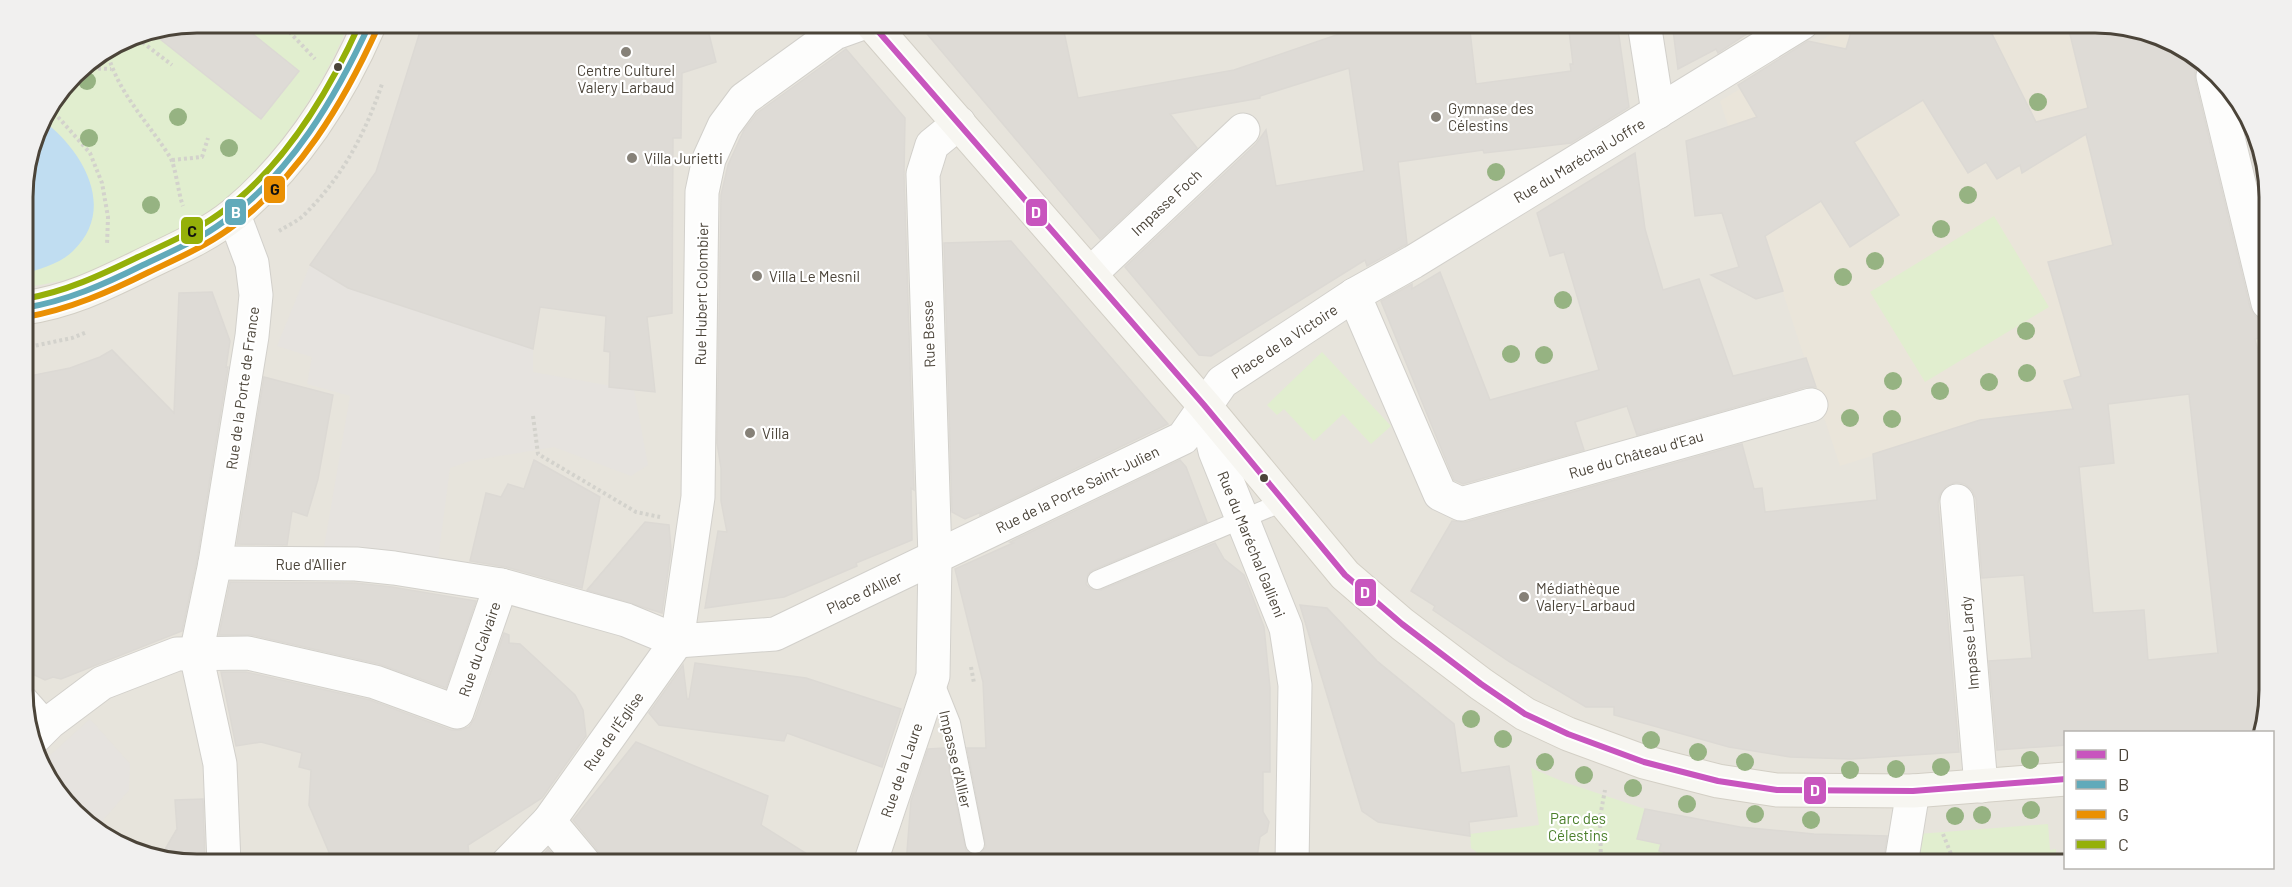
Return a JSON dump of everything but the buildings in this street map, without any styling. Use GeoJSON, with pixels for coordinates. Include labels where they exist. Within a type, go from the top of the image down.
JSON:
{"type":"FeatureCollection","features":[{"type":"Feature","properties":{"kind":"street"},"geometry":{"type":"LineString","coordinates":[[33,306],[87,293],[201,237],[234,214],[269,180],[307,137],[346,74],[365,33]]}},
{"type":"Feature","properties":{"kind":"street","name":"Rue Hubert Colombier"},"geometry":{"type":"LineString","coordinates":[[677,640],[698,497],[702,192],[709,159],[724,126],[744,99],[835,33]]}},
{"type":"Feature","properties":{"kind":"street"},"geometry":{"type":"LineString","coordinates":[[881,33],[1204,405],[1345,575],[1402,624],[1525,714],[1568,734],[1644,762],[1718,782],[1777,790],[1913,791],[2064,779]]}},
{"type":"Feature","properties":{"kind":"street"},"geometry":{"type":"LineString","coordinates":[[1646,33],[1658,112]]}},
{"type":"Feature","properties":{"kind":"street","name":"Rue du Maréchal Joffre"},"geometry":{"type":"LineString","coordinates":[[1354,295],[1784,33]]}},
{"type":"Feature","properties":{"kind":"street"},"geometry":{"type":"LineString","coordinates":[[2216,87],[2259,266]]}},
{"type":"Feature","properties":{"kind":"street","name":"Rue Besse"},"geometry":{"type":"LineString","coordinates":[[935,558],[923,174],[932,145],[959,123]]}},
{"type":"Feature","properties":{"kind":"street","name":"Impasse Foch"},"geometry":{"type":"LineString","coordinates":[[1090,274],[1243,130]]}},
{"type":"Feature","properties":{"kind":"street","name":"Rue de la Porte de France"},"geometry":{"type":"LineString","coordinates":[[215,563],[252,336],[256,295],[252,263],[234,214]]}},
{"type":"Feature","properties":{"kind":"street","name":"Place de la Victoire"},"geometry":{"type":"LineString","coordinates":[[1204,405],[1222,382],[1354,295],[1440,494],[1461,504]]}},
{"type":"Feature","properties":{"kind":"street","name":"Rue de la Porte Saint-Julien"},"geometry":{"type":"LineString","coordinates":[[935,558],[1183,438],[1204,405]]}},
{"type":"Feature","properties":{"kind":"street","name":"Rue du Maréchal Gallieni"},"geometry":{"type":"LineString","coordinates":[[1204,405],[1215,451],[1286,628],[1295,686],[1292,854]]}},
{"type":"Feature","properties":{"kind":"street","name":"Rue du Château d'Eau"},"geometry":{"type":"LineString","coordinates":[[1461,504],[1810,405]]}},
{"type":"Feature","properties":{"kind":"street","name":"Impasse Lardy"},"geometry":{"type":"LineString","coordinates":[[1957,501],[1981,786]]}},
{"type":"Feature","properties":{"kind":"street"},"geometry":{"type":"LineString","coordinates":[[933,676],[935,558]]}},
{"type":"Feature","properties":{"kind":"street","name":"Place d'Allier"},"geometry":{"type":"LineString","coordinates":[[677,640],[775,634],[935,558]]}},
{"type":"Feature","properties":{"kind":"street"},"geometry":{"type":"LineString","coordinates":[[215,563],[196,654],[220,764],[224,854]]}},
{"type":"Feature","properties":{"kind":"street","name":"Rue d'Allier"},"geometry":{"type":"LineString","coordinates":[[215,563],[356,564],[501,585],[626,620],[677,640]]}},
{"type":"Feature","properties":{"kind":"street","name":"Rue du Calvaire"},"geometry":{"type":"LineString","coordinates":[[196,654],[248,653],[375,682],[457,712],[501,585]]}},
{"type":"Feature","properties":{"kind":"street","name":"Rue de l'Église"},"geometry":{"type":"LineString","coordinates":[[517,854],[549,821],[677,640]]}},
{"type":"Feature","properties":{"kind":"street"},"geometry":{"type":"LineString","coordinates":[[42,730],[102,683],[177,654],[196,654]]}},
{"type":"Feature","properties":{"kind":"street","name":"Rue de la Laure"},"geometry":{"type":"LineString","coordinates":[[873,854],[933,676]]}},
{"type":"Feature","properties":{"kind":"street"},"geometry":{"type":"LineString","coordinates":[[1903,854],[1913,791]]}},
{"type":"Feature","properties":{"kind":"street"},"geometry":{"type":"LineString","coordinates":[[549,821],[577,854]]}},
{"type":"Feature","properties":{"kind":"lane"},"geometry":{"type":"LineString","coordinates":[[1097,580],[1283,502]]}},
{"type":"Feature","properties":{"kind":"lane","name":"Impasse d'Allier"},"geometry":{"type":"LineString","coordinates":[[933,676],[951,723],[975,844]]}},
{"type":"Feature","properties":{"kind":"lane"},"geometry":{"type":"LineString","coordinates":[[35,715],[42,730]]}},
{"type":"Feature","properties":{"kind":"path"},"geometry":{"type":"LineString","coordinates":[[292,33],[305,47]]}},
{"type":"Feature","properties":{"kind":"path"},"geometry":{"type":"LineString","coordinates":[[143,42],[172,65]]}},
{"type":"Feature","properties":{"kind":"path"},"geometry":{"type":"LineString","coordinates":[[109,59],[111,69],[142,119],[172,160],[178,191],[186,215]]}},
{"type":"Feature","properties":{"kind":"path"},"geometry":{"type":"LineString","coordinates":[[96,69],[111,69]]}},
{"type":"Feature","properties":{"kind":"path"},"geometry":{"type":"LineString","coordinates":[[56,115],[90,153],[102,183],[108,217],[106,249]]}},
{"type":"Feature","properties":{"kind":"path"},"geometry":{"type":"LineString","coordinates":[[172,160],[202,157],[208,138]]}},
{"type":"Feature","properties":{"kind":"path"},"geometry":{"type":"LineString","coordinates":[[533,416],[538,454],[636,512],[695,524]]}},
{"type":"Feature","properties":{"kind":"path"},"geometry":{"type":"LineString","coordinates":[[1601,854],[1600,817],[1605,790]]}},
{"type":"Feature","properties":{"kind":"path"},"geometry":{"type":"LineString","coordinates":[[1939,825],[1951,854]]}},
{"type":"Feature","properties":{"kind":"shaded area"},"geometry":{"type":"Polygon","coordinates":[[[186,33],[2095,33],[2116,34],[2148,42],[2186,61],[2203,74],[2225,97],[2247,134],[2258,176],[2259,690],[2258,711],[2253,731],[2064,731],[2064,854],[197,854],[176,853],[144,845],[106,826],[74,798],[50,762],[36,722],[33,701],[33,186],[45,134],[74,89],[89,74],[115,55],[134,45],[186,33]]]}},
{"type":"Feature","properties":{"kind":"shaded area"},"geometry":{"type":"Polygon","coordinates":[[[1833,33],[2090,33],[2140,238],[2048,262],[2081,376],[2065,381],[2073,408],[1984,420],[1840,466],[1720,101],[1833,33]]]}},
{"type":"Feature","properties":{"kind":"shaded area"},"geometry":{"type":"Polygon","coordinates":[[[310,265],[347,287],[533,349],[533,372],[634,390],[648,465],[631,476],[554,447],[470,461],[450,468],[437,567],[322,559],[350,396],[307,384],[312,357],[277,346],[310,265]]]}},
{"type":"Feature","properties":{"kind":"shaded area"},"geometry":{"type":"Polygon","coordinates":[[[90,719],[130,764],[129,790],[101,822],[74,798],[61,781],[48,757],[90,719]]]}},
{"type":"Feature","properties":{"kind":"green space"},"geometry":{"type":"Polygon","coordinates":[[[186,33],[345,33],[326,73],[296,120],[261,164],[222,203],[183,230],[151,247],[97,271],[33,286],[33,186],[36,165],[45,134],[61,106],[89,74],[115,55],[134,45],[165,36],[186,33]]]}},
{"type":"Feature","properties":{"kind":"green space"},"geometry":{"type":"Polygon","coordinates":[[[1994,216],[2049,307],[1925,382],[1870,292],[1994,216]]]}},
{"type":"Feature","properties":{"kind":"green space"},"geometry":{"type":"Polygon","coordinates":[[[1322,352],[1391,426],[1371,444],[1343,414],[1314,441],[1284,409],[1277,415],[1267,405],[1322,352]]]}},
{"type":"Feature","properties":{"kind":"green space","name":"Parc des Célestins"},"geometry":{"type":"Polygon","coordinates":[[[1531,768],[1564,782],[1645,809],[1638,839],[1661,844],[1659,850],[1664,852],[1664,854],[1479,854],[1471,848],[1470,834],[1539,825],[1531,768]]]}},
{"type":"Feature","properties":{"kind":"green space"},"geometry":{"type":"Polygon","coordinates":[[[2048,824],[2050,850],[2056,849],[2056,854],[1888,854],[1892,836],[2048,824]]]}},
{"type":"Feature","properties":{"kind":"water"},"geometry":{"type":"Polygon","coordinates":[[[49,126],[70,146],[81,163],[89,180],[93,198],[93,216],[86,234],[68,256],[50,266],[33,271],[33,186],[36,165],[49,126]]]}},
{"type":"Feature","properties":{"kind":"transit line","name":"C"},"geometry":{"type":"LineString","coordinates":[[33,297],[54,292],[110,270],[190,232],[219,214],[264,175],[284,152],[318,103],[355,33]]}},
{"type":"Feature","properties":{"kind":"transit line","name":"B"},"geometry":{"type":"LineString","coordinates":[[33,306],[71,296],[129,272],[204,234],[247,203],[270,181],[309,132],[342,79],[365,33]]}},
{"type":"Feature","properties":{"kind":"transit line","name":"G"},"geometry":{"type":"LineString","coordinates":[[33,316],[74,305],[104,293],[190,252],[229,229],[254,209],[277,187],[317,138],[350,83],[375,33]]}},
{"type":"Feature","properties":{"kind":"transit line","name":"D"},"geometry":{"type":"LineString","coordinates":[[880,33],[1204,405],[1345,575],[1402,624],[1525,714],[1568,734],[1644,762],[1718,781],[1777,790],[1913,791],[2064,779]]}},
{"type":"Feature","properties":{"kind":"place","name":"Centre Culturel Valery Larbaud"},"geometry":{"type":"Point","coordinates":[626,52]}},
{"type":"Feature","properties":{"kind":"place","name":"Gymnase des Célestins"},"geometry":{"type":"Point","coordinates":[1436,117]}},
{"type":"Feature","properties":{"kind":"place","name":"Villa Jurietti"},"geometry":{"type":"Point","coordinates":[632,158]}},
{"type":"Feature","properties":{"kind":"place","name":"Villa Le Mesnil"},"geometry":{"type":"Point","coordinates":[757,276]}},
{"type":"Feature","properties":{"kind":"place","name":"Villa"},"geometry":{"type":"Point","coordinates":[750,433]}},
{"type":"Feature","properties":{"kind":"place","name":"Médiathèque Valery-Larbaud"},"geometry":{"type":"Point","coordinates":[1524,597]}}]}
